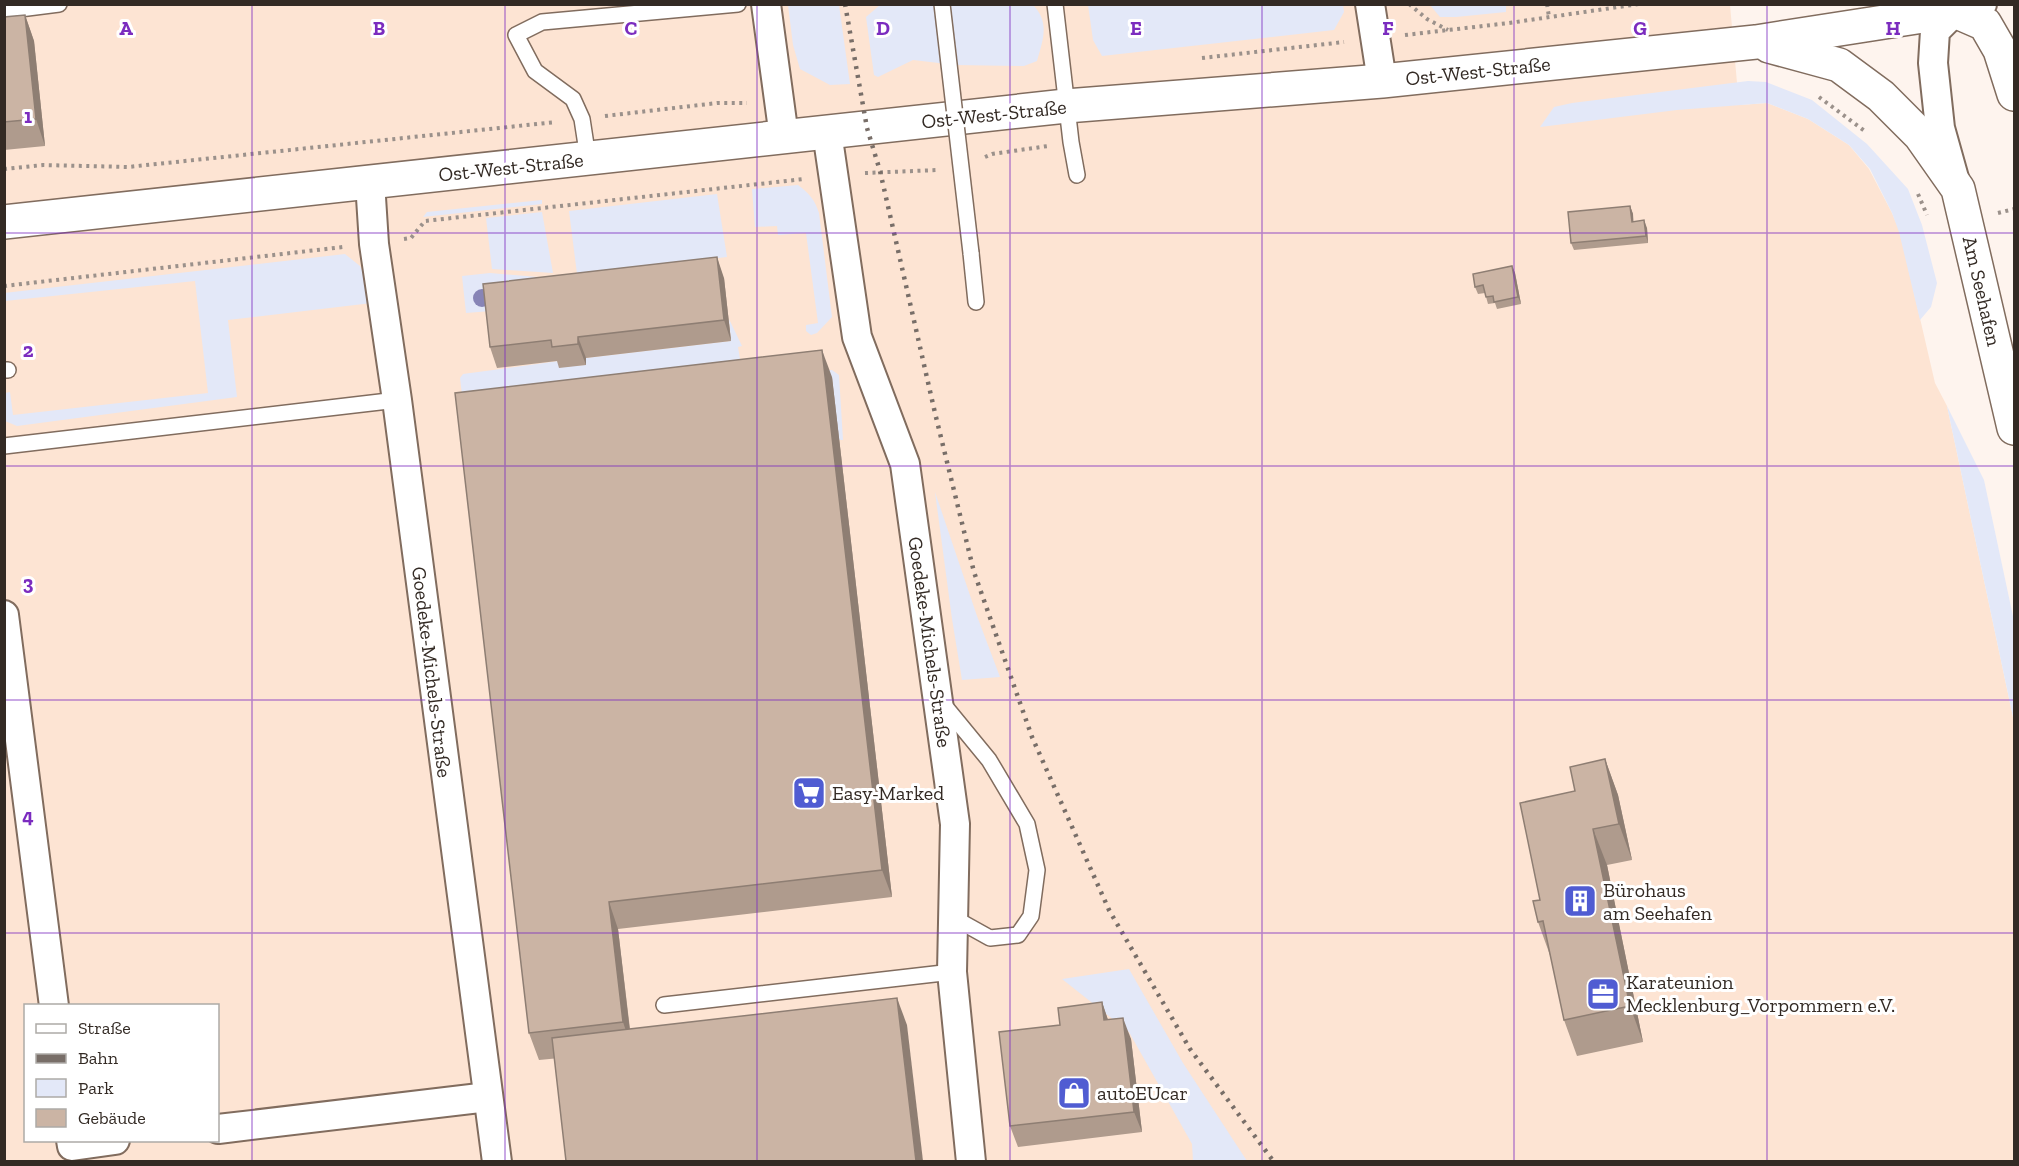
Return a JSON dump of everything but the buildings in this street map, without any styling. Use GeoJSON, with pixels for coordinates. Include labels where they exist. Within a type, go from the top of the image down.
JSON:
{"type":"FeatureCollection","features":[{"type":"Feature","properties":{"kind":"street"},"geometry":{"type":"LineString","coordinates":[[766,4],[784,137]]}},
{"type":"Feature","properties":{"kind":"street"},"geometry":{"type":"LineString","coordinates":[[1370,4],[1382,81]]}},
{"type":"Feature","properties":{"kind":"street"},"geometry":{"type":"LineString","coordinates":[[1969,8],[1985,24],[2000,50],[2014,93]]}},
{"type":"Feature","properties":{"kind":"street","name":"Ost-West-Straße"},"geometry":{"type":"LineString","coordinates":[[4,222],[1066,106],[1382,81],[1756,42],[1886,14],[1969,8]]}},
{"type":"Feature","properties":{"kind":"street","name":"Am Seehafen"},"geometry":{"type":"LineString","coordinates":[[1969,8],[1935,31],[1933,63],[1940,128],[1958,189],[2012,408]]}},
{"type":"Feature","properties":{"kind":"street","name":"Am Seehafen"},"geometry":{"type":"LineString","coordinates":[[1756,42],[1839,65],[1881,96],[1920,135],[1958,189]]}},
{"type":"Feature","properties":{"kind":"street","name":"Goedeke-Michels-Straße"},"geometry":{"type":"LineString","coordinates":[[827,132],[856,337],[905,464],[938,698],[955,824],[952,972],[971,1161]]}},
{"type":"Feature","properties":{"kind":"street","name":"Goedeke-Michels-Straße"},"geometry":{"type":"LineString","coordinates":[[370,182],[374,244],[397,400],[497,1161]]}},
{"type":"Feature","properties":{"kind":"street"},"geometry":{"type":"LineString","coordinates":[[4,615],[54,1004]]}},
{"type":"Feature","properties":{"kind":"street"},"geometry":{"type":"LineString","coordinates":[[219,1129],[488,1097]]}},
{"type":"Feature","properties":{"kind":"lane"},"geometry":{"type":"LineString","coordinates":[[4,10],[59,4]]}},
{"type":"Feature","properties":{"kind":"lane"},"geometry":{"type":"LineString","coordinates":[[588,158],[582,119],[573,99],[534,71],[516,35],[542,22],[738,4]]}},
{"type":"Feature","properties":{"kind":"lane"},"geometry":{"type":"LineString","coordinates":[[942,4],[976,302]]}},
{"type":"Feature","properties":{"kind":"lane"},"geometry":{"type":"LineString","coordinates":[[1055,4],[1066,106],[1077,175]]}},
{"type":"Feature","properties":{"kind":"lane"},"geometry":{"type":"LineString","coordinates":[[4,446],[397,400]]}},
{"type":"Feature","properties":{"kind":"lane"},"geometry":{"type":"LineString","coordinates":[[938,698],[989,760],[1027,824],[1037,870],[1031,916],[1018,935],[990,938],[954,918]]}},
{"type":"Feature","properties":{"kind":"lane"},"geometry":{"type":"LineString","coordinates":[[664,1005],[952,972]]}},
{"type":"Feature","properties":{"kind":"path"},"geometry":{"type":"LineString","coordinates":[[1409,4],[1427,19],[1449,30]]}},
{"type":"Feature","properties":{"kind":"path"},"geometry":{"type":"LineString","coordinates":[[1547,4],[1549,17]]}},
{"type":"Feature","properties":{"kind":"path"},"geometry":{"type":"LineString","coordinates":[[1202,58],[1449,30],[1639,4]]}},
{"type":"Feature","properties":{"kind":"path"},"geometry":{"type":"LineString","coordinates":[[1817,95],[1872,137]]}},
{"type":"Feature","properties":{"kind":"path"},"geometry":{"type":"LineString","coordinates":[[4,169],[43,165],[128,168],[717,103],[779,103]]}},
{"type":"Feature","properties":{"kind":"path"},"geometry":{"type":"LineString","coordinates":[[1914,186],[1927,216]]}},
{"type":"Feature","properties":{"kind":"path"},"geometry":{"type":"LineString","coordinates":[[4,286],[411,238]]}},
{"type":"Feature","properties":{"kind":"shaded area"},"geometry":{"type":"Polygon","coordinates":[[[5,5],[1730,5],[1739,105],[1767,103],[1808,119],[1849,145],[1869,169],[1900,232],[1935,383],[1947,406],[2014,722],[2014,1161],[5,1162],[5,5]]]}},
{"type":"Feature","properties":{"kind":"green space"},"geometry":{"type":"Polygon","coordinates":[[[1343,4],[1344,12],[1334,30],[1102,56],[1093,40],[1088,5],[1343,4]]]}},
{"type":"Feature","properties":{"kind":"green space"},"geometry":{"type":"Polygon","coordinates":[[[788,5],[839,5],[850,84],[830,85],[800,69],[793,45],[788,5]]]}},
{"type":"Feature","properties":{"kind":"green space"},"geometry":{"type":"Polygon","coordinates":[[[880,5],[1033,5],[1042,18],[1044,32],[1037,61],[1024,66],[956,65],[913,60],[878,77],[874,75],[866,17],[880,5]]]}},
{"type":"Feature","properties":{"kind":"green space"},"geometry":{"type":"Polygon","coordinates":[[[1430,5],[1521,5],[1506,6],[1506,12],[1440,17],[1430,5]]]}},
{"type":"Feature","properties":{"kind":"green space"},"geometry":{"type":"Polygon","coordinates":[[[1748,81],[1766,82],[1812,100],[1867,144],[1908,189],[1922,225],[1937,283],[1931,307],[1920,320],[1899,232],[1870,169],[1849,145],[1808,119],[1767,103],[1677,110],[1540,127],[1554,107],[1572,103],[1748,81]]]}},
{"type":"Feature","properties":{"kind":"green space"},"geometry":{"type":"Polygon","coordinates":[[[798,185],[811,197],[819,213],[832,317],[817,333],[811,335],[806,331],[806,325],[818,323],[806,233],[778,235],[777,226],[755,227],[752,189],[798,185]]]}},
{"type":"Feature","properties":{"kind":"green space"},"geometry":{"type":"Polygon","coordinates":[[[717,194],[727,257],[577,274],[569,211],[717,194]]]}},
{"type":"Feature","properties":{"kind":"green space"},"geometry":{"type":"Polygon","coordinates":[[[542,200],[542,204],[423,217],[427,212],[542,200]]]}},
{"type":"Feature","properties":{"kind":"green space"},"geometry":{"type":"Polygon","coordinates":[[[542,212],[553,273],[492,269],[486,218],[542,212]]]}},
{"type":"Feature","properties":{"kind":"green space"},"geometry":{"type":"Polygon","coordinates":[[[345,254],[360,266],[368,283],[372,303],[228,320],[237,397],[17,426],[5,421],[5,393],[10,392],[13,415],[208,393],[195,281],[5,301],[4,293],[345,254]]]}},
{"type":"Feature","properties":{"kind":"green space"},"geometry":{"type":"Polygon","coordinates":[[[490,273],[551,278],[491,311],[466,313],[462,276],[490,273]]]}},
{"type":"Feature","properties":{"kind":"green space"},"geometry":{"type":"Polygon","coordinates":[[[729,319],[742,346],[738,347],[743,377],[832,370],[839,375],[843,440],[465,420],[460,378],[463,374],[559,361],[560,367],[585,365],[586,358],[731,341],[729,319]]]}},
{"type":"Feature","properties":{"kind":"green space"},"geometry":{"type":"Polygon","coordinates":[[[1947,406],[1984,480],[2014,621],[2014,722],[1947,406]]]}},
{"type":"Feature","properties":{"kind":"green space"},"geometry":{"type":"Polygon","coordinates":[[[935,492],[977,616],[1000,677],[962,680],[935,492]]]}},
{"type":"Feature","properties":{"kind":"green space"},"geometry":{"type":"Polygon","coordinates":[[[1129,969],[1183,1063],[1247,1161],[1193,1161],[1192,1144],[1129,1032],[1062,979],[1129,969]]]}},
{"type":"Feature","properties":{"kind":"railway"},"geometry":{"type":"LineString","coordinates":[[845,4],[867,128],[880,171],[974,572],[1032,737],[1109,910],[1190,1049],[1274,1162]]}},
{"type":"Feature","properties":{"kind":"place","name":"Easy-Marked"},"geometry":{"type":"Point","coordinates":[809,793]}},
{"type":"Feature","properties":{"kind":"place","name":"Bürohaus am Seehafen"},"geometry":{"type":"Point","coordinates":[1580,901]}},
{"type":"Feature","properties":{"kind":"place","name":"Karateunion Mecklenburg_Vorpommern e.V."},"geometry":{"type":"Point","coordinates":[1603,994]}},
{"type":"Feature","properties":{"kind":"place","name":"autoEUcar"},"geometry":{"type":"Point","coordinates":[1074,1093]}}]}
